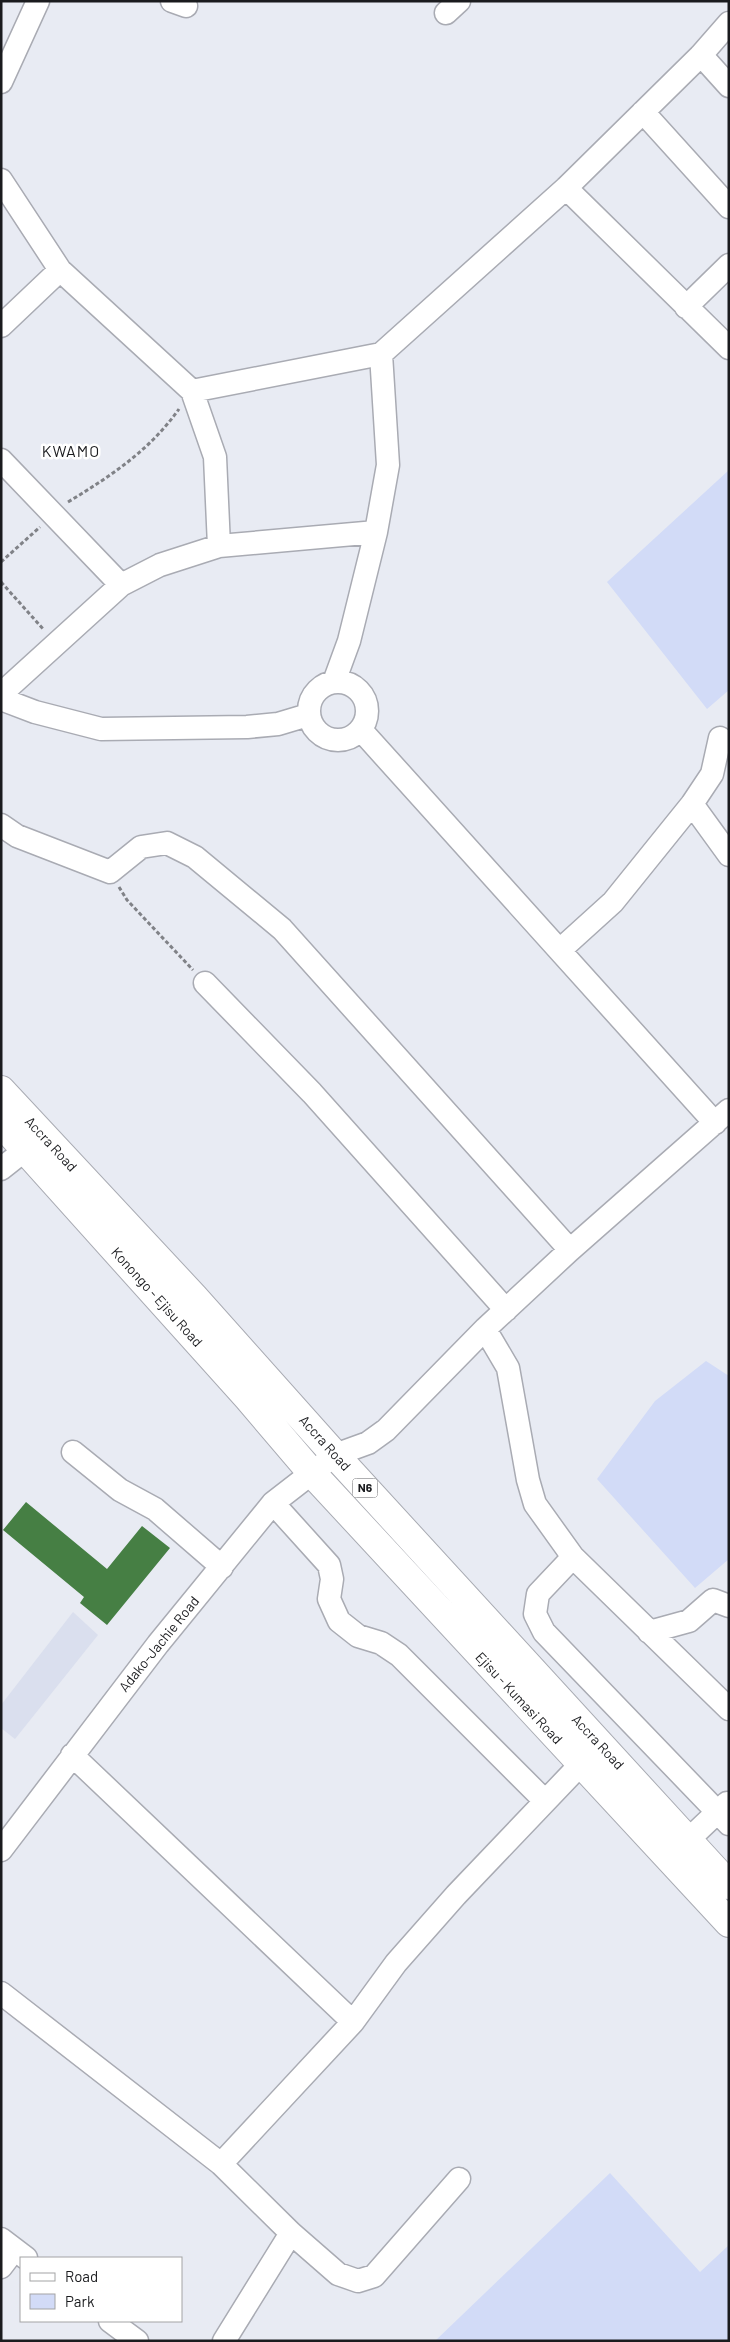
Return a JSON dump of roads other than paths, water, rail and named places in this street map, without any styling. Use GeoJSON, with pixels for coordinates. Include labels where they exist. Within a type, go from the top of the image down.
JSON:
{"type":"FeatureCollection","features":[{"type":"Feature","properties":{"kind":"highway","name":"Accra Road"},"geometry":{"type":"LineString","coordinates":[[1,1090],[194,1297],[335,1455],[729,1884]]}},
{"type":"Feature","properties":{"kind":"highway","name":"Konongo - Ejisu Road"},"geometry":{"type":"LineString","coordinates":[[1,1123],[248,1398],[311,1472]]}},
{"type":"Feature","properties":{"kind":"highway","name":"Ejisu - Kumasi Road"},"geometry":{"type":"LineString","coordinates":[[311,1472],[580,1765],[729,1923]]}},
{"type":"Feature","properties":{"kind":"street"},"geometry":{"type":"LineString","coordinates":[[1,82],[38,1]]}},
{"type":"Feature","properties":{"kind":"street"},"geometry":{"type":"LineString","coordinates":[[192,391],[381,354],[566,188],[702,54],[729,23]]}},
{"type":"Feature","properties":{"kind":"street"},"geometry":{"type":"LineString","coordinates":[[702,54],[729,86]]}},
{"type":"Feature","properties":{"kind":"street"},"geometry":{"type":"LineString","coordinates":[[643,112],[729,207]]}},
{"type":"Feature","properties":{"kind":"street"},"geometry":{"type":"LineString","coordinates":[[1,180],[60,270],[192,391],[215,457],[219,546]]}},
{"type":"Feature","properties":{"kind":"street"},"geometry":{"type":"LineString","coordinates":[[566,188],[729,348]]}},
{"type":"Feature","properties":{"kind":"street"},"geometry":{"type":"LineString","coordinates":[[686,307],[729,265]]}},
{"type":"Feature","properties":{"kind":"street"},"geometry":{"type":"LineString","coordinates":[[1,326],[60,270]]}},
{"type":"Feature","properties":{"kind":"street"},"geometry":{"type":"LineString","coordinates":[[334,682],[349,641],[376,532],[388,465],[381,354]]}},
{"type":"Feature","properties":{"kind":"street"},"geometry":{"type":"LineString","coordinates":[[1,460],[121,585]]}},
{"type":"Feature","properties":{"kind":"street"},"geometry":{"type":"LineString","coordinates":[[1,694],[121,585],[160,565],[219,546],[376,532]]}},
{"type":"Feature","properties":{"kind":"street"},"geometry":{"type":"LineString","coordinates":[[334,682],[346,682],[356,688],[364,697],[367,708],[366,719],[361,730],[353,737],[342,741],[330,740],[320,735],[312,726],[308,715],[309,704],[314,693],[323,685],[334,682]]}},
{"type":"Feature","properties":{"kind":"street"},"geometry":{"type":"LineString","coordinates":[[1,699],[35,712],[102,729],[247,727],[278,724],[308,715]]}},
{"type":"Feature","properties":{"kind":"street"},"geometry":{"type":"LineString","coordinates":[[361,730],[560,950],[722,1116]]}},
{"type":"Feature","properties":{"kind":"street"},"geometry":{"type":"LineString","coordinates":[[560,950],[613,902],[692,804],[712,774],[720,738]]}},
{"type":"Feature","properties":{"kind":"street"},"geometry":{"type":"LineString","coordinates":[[692,804],[729,855]]}},
{"type":"Feature","properties":{"kind":"street"},"geometry":{"type":"LineString","coordinates":[[1,825],[17,836],[110,872],[141,846],[167,843],[195,857],[282,929],[570,1250]]}},
{"type":"Feature","properties":{"kind":"street"},"geometry":{"type":"LineString","coordinates":[[205,983],[312,1093],[506,1310]]}},
{"type":"Feature","properties":{"kind":"street","name":"Adako-Jachie Road"},"geometry":{"type":"LineString","coordinates":[[1,1850],[158,1644],[274,1503],[335,1455],[368,1443],[386,1430],[485,1329],[570,1250],[722,1116]]}},
{"type":"Feature","properties":{"kind":"street"},"geometry":{"type":"LineString","coordinates":[[1,1169],[26,1150]]}},
{"type":"Feature","properties":{"kind":"street"},"geometry":{"type":"LineString","coordinates":[[485,1329],[508,1368],[528,1480],[535,1504],[573,1557],[729,1709]]}},
{"type":"Feature","properties":{"kind":"street"},"geometry":{"type":"LineString","coordinates":[[73,1452],[120,1490],[155,1509],[222,1567]]}},
{"type":"Feature","properties":{"kind":"street"},"geometry":{"type":"LineString","coordinates":[[274,1503],[330,1565],[332,1579],[329,1599],[339,1620],[358,1636],[381,1643],[399,1655],[546,1801]]}},
{"type":"Feature","properties":{"kind":"street"},"geometry":{"type":"LineString","coordinates":[[573,1557],[538,1594],[535,1614],[544,1632],[725,1812],[688,1840]]}},
{"type":"Feature","properties":{"kind":"street"},"geometry":{"type":"LineString","coordinates":[[649,1632],[689,1621],[713,1600],[729,1606]]}},
{"type":"Feature","properties":{"kind":"street"},"geometry":{"type":"LineString","coordinates":[[72,1755],[353,2022]]}},
{"type":"Feature","properties":{"kind":"street"},"geometry":{"type":"LineString","coordinates":[[220,2164],[353,2022],[396,1963],[456,1895],[580,1765]]}},
{"type":"Feature","properties":{"kind":"street"},"geometry":{"type":"LineString","coordinates":[[1,1993],[220,2164],[291,2233],[338,2274],[358,2281],[374,2276],[459,2179]]}},
{"type":"Feature","properties":{"kind":"street"},"geometry":{"type":"LineString","coordinates":[[224,2341],[291,2233]]}},
{"type":"Feature","properties":{"kind":"street"},"geometry":{"type":"LineString","coordinates":[[111,2322],[137,2341]]}},
{"type":"Feature","properties":{"kind":"district","name":"KWAMO"},"geometry":{"type":"Point","coordinates":[71,451]}}]}
